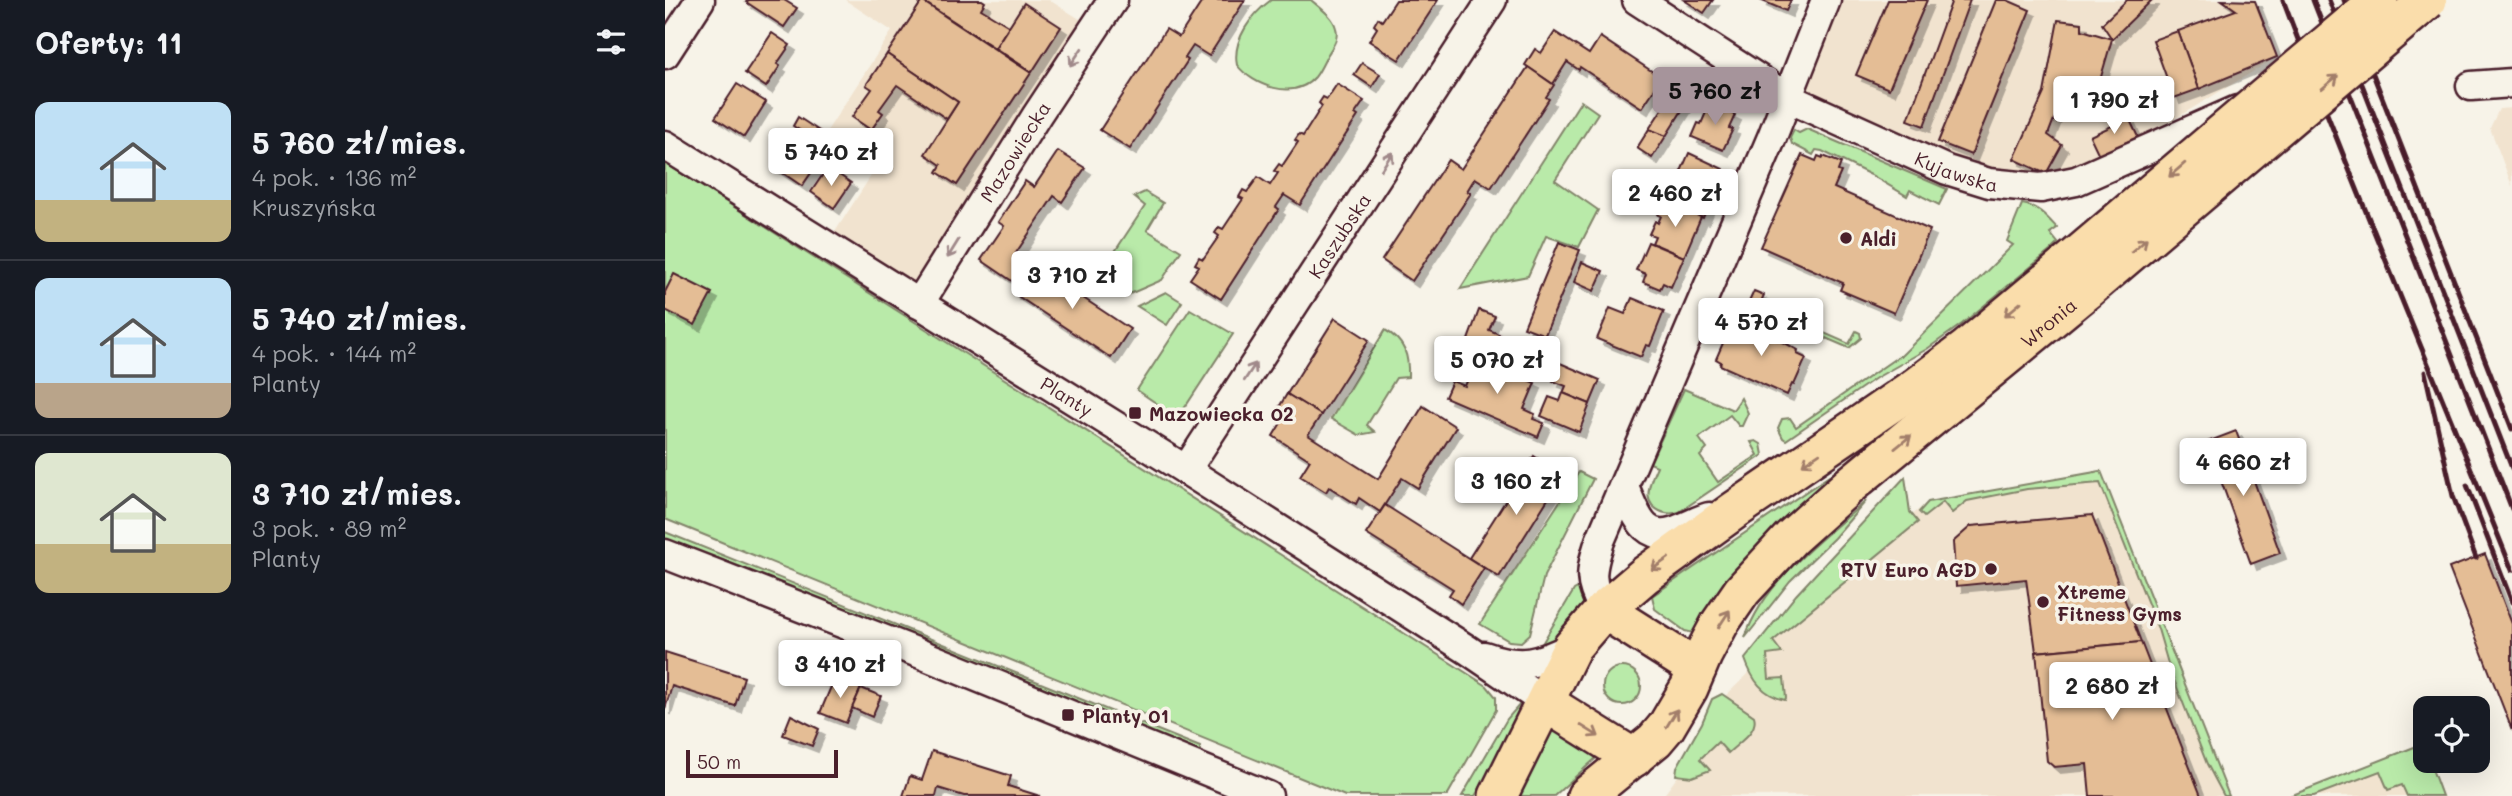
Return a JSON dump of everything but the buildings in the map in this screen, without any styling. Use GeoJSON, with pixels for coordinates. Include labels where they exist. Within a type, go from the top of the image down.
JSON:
{"type":"FeatureCollection","features":[{"type":"Feature","properties":{"kind":"main road","name":"Wronia"},"geometry":{"type":"LineString","coordinates":[[1586,796],[1635,758],[1667,727],[1720,623],[1742,591],[1791,538],[2379,0]]}},
{"type":"Feature","properties":{"kind":"main road","name":"Wronia"},"geometry":{"type":"LineString","coordinates":[[1498,796],[1572,647],[1604,610],[1645,575],[1735,510],[1915,387],[1967,348],[2076,278],[2428,0]]}},
{"type":"Feature","properties":{"kind":"main road"},"geometry":{"type":"LineString","coordinates":[[1604,610],[1697,669]]}},
{"type":"Feature","properties":{"kind":"main road"},"geometry":{"type":"LineString","coordinates":[[1546,703],[1635,758]]}},
{"type":"Feature","properties":{"kind":"street"},"geometry":{"type":"LineString","coordinates":[[665,54],[700,0]]}},
{"type":"Feature","properties":{"kind":"street","name":"Mazowiecka"},"geometry":{"type":"LineString","coordinates":[[919,304],[1037,115],[1114,0]]}},
{"type":"Feature","properties":{"kind":"street","name":"Kaszubska"},"geometry":{"type":"LineString","coordinates":[[1186,470],[1492,0]]}},
{"type":"Feature","properties":{"kind":"street","name":"Kujawska"},"geometry":{"type":"LineString","coordinates":[[1637,0],[1788,98],[1969,178],[1989,183],[2041,188],[2076,181],[2296,84]]}},
{"type":"Feature","properties":{"kind":"street"},"geometry":{"type":"LineString","coordinates":[[1604,610],[1595,595],[1591,576],[1600,541],[1788,98],[1826,0]]}},
{"type":"Feature","properties":{"kind":"street"},"geometry":{"type":"LineString","coordinates":[[2471,86],[2512,83]]}},
{"type":"Feature","properties":{"kind":"street","name":"Planty"},"geometry":{"type":"LineString","coordinates":[[665,145],[1186,470],[1468,650],[1546,703]]}},
{"type":"Feature","properties":{"kind":"street"},"geometry":{"type":"LineString","coordinates":[[1623,486],[1641,524],[1655,533],[1672,532],[1696,520],[1735,510]]}},
{"type":"Feature","properties":{"kind":"street"},"geometry":{"type":"LineString","coordinates":[[665,554],[921,654],[1268,796]]}},
{"type":"Feature","properties":{"kind":"street","name":"Planty"},"geometry":{"type":"LineString","coordinates":[[1468,650],[1515,664],[1537,663],[1572,647]]}},
{"type":"Feature","properties":{"kind":"shaded area"},"geometry":{"type":"Polygon","coordinates":[[[845,0],[1049,0],[1096,29],[927,295],[833,235],[876,168],[825,134],[892,31],[845,0]]]}},
{"type":"Feature","properties":{"kind":"shaded area"},"geometry":{"type":"Polygon","coordinates":[[[1834,0],[2255,0],[2277,57],[2100,164],[2046,179],[1988,173],[1800,96],[1834,0]]]}},
{"type":"Feature","properties":{"kind":"shaded area"},"geometry":{"type":"Polygon","coordinates":[[[2512,108],[2512,186],[2490,128],[2499,109],[2512,108]]]}},
{"type":"Feature","properties":{"kind":"shaded area"},"geometry":{"type":"Polygon","coordinates":[[[2101,471],[2229,796],[1663,796],[1678,776],[1720,701],[1747,675],[1797,597],[1848,568],[1928,502],[2101,471]]]}},
{"type":"Feature","properties":{"kind":"shaded area"},"geometry":{"type":"Polygon","coordinates":[[[2413,748],[2413,773],[2433,773],[2442,796],[2290,796],[2413,748]]]}},
{"type":"Feature","properties":{"kind":"green space"},"geometry":{"type":"Polygon","coordinates":[[[1271,0],[1311,0],[1329,16],[1336,28],[1335,42],[1317,75],[1296,88],[1274,88],[1263,84],[1244,73],[1237,65],[1238,46],[1245,28],[1271,0]]]}},
{"type":"Feature","properties":{"kind":"green space"},"geometry":{"type":"Polygon","coordinates":[[[1581,101],[1598,113],[1555,180],[1598,210],[1579,247],[1546,236],[1528,276],[1460,289],[1581,101]]]}},
{"type":"Feature","properties":{"kind":"green space"},"geometry":{"type":"Polygon","coordinates":[[[1807,129],[1947,189],[1939,205],[1910,190],[1907,196],[1822,151],[1816,150],[1813,155],[1792,144],[1790,138],[1794,130],[1799,133],[1807,129]]]}},
{"type":"Feature","properties":{"kind":"green space"},"geometry":{"type":"Polygon","coordinates":[[[665,163],[1487,686],[1496,697],[1496,710],[1447,796],[1345,796],[665,519],[665,163]]]}},
{"type":"Feature","properties":{"kind":"green space"},"geometry":{"type":"Polygon","coordinates":[[[1145,192],[1163,203],[1147,230],[1181,251],[1162,280],[1125,296],[1085,271],[1089,264],[1102,271],[1145,206],[1134,197],[1145,192]]]}},
{"type":"Feature","properties":{"kind":"green space"},"geometry":{"type":"Polygon","coordinates":[[[2022,204],[2037,209],[2057,228],[2050,233],[2058,243],[2050,251],[1962,324],[1927,349],[1876,378],[1786,440],[1783,438],[1778,428],[1782,419],[1790,418],[1796,427],[1901,356],[2013,245],[2007,241],[2022,204]]]}},
{"type":"Feature","properties":{"kind":"green space"},"geometry":{"type":"Polygon","coordinates":[[[2104,252],[1698,634],[1685,631],[1655,609],[1652,596],[1832,474],[2104,252]]]}},
{"type":"Feature","properties":{"kind":"green space"},"geometry":{"type":"Polygon","coordinates":[[[1166,292],[1182,302],[1167,325],[1137,306],[1166,292]]]}},
{"type":"Feature","properties":{"kind":"green space"},"geometry":{"type":"Polygon","coordinates":[[[1760,305],[1849,344],[1856,331],[1861,338],[1849,348],[1758,309],[1760,305]]]}},
{"type":"Feature","properties":{"kind":"green space"},"geometry":{"type":"Polygon","coordinates":[[[1190,309],[1233,334],[1178,418],[1137,390],[1190,309]]]}},
{"type":"Feature","properties":{"kind":"green space"},"geometry":{"type":"Polygon","coordinates":[[[1385,330],[1397,339],[1404,350],[1408,362],[1408,377],[1396,378],[1367,425],[1375,432],[1359,435],[1331,419],[1385,330]]]}},
{"type":"Feature","properties":{"kind":"green space"},"geometry":{"type":"Polygon","coordinates":[[[1684,389],[1733,410],[1741,398],[1748,413],[1742,426],[1730,415],[1699,438],[1707,449],[1700,456],[1718,482],[1758,455],[1751,442],[1761,444],[1763,455],[1679,512],[1667,513],[1661,512],[1650,501],[1648,495],[1657,466],[1650,463],[1684,389]]]}},
{"type":"Feature","properties":{"kind":"green space"},"geometry":{"type":"Polygon","coordinates":[[[2101,471],[2229,796],[2224,796],[2207,764],[2169,667],[2158,629],[2100,483],[2027,489],[1967,501],[1952,513],[1943,502],[1924,517],[1919,512],[1928,502],[2101,471]]]}},
{"type":"Feature","properties":{"kind":"green space"},"geometry":{"type":"Polygon","coordinates":[[[1579,472],[1593,479],[1544,576],[1530,634],[1521,642],[1509,641],[1480,624],[1579,472]]]}},
{"type":"Feature","properties":{"kind":"green space"},"geometry":{"type":"Polygon","coordinates":[[[1905,477],[1910,512],[1918,522],[1773,641],[1782,653],[1767,655],[1769,679],[1784,678],[1786,698],[1777,698],[1770,694],[1755,679],[1745,659],[1796,595],[1905,477]]]}},
{"type":"Feature","properties":{"kind":"green space"},"geometry":{"type":"Polygon","coordinates":[[[1866,501],[1834,538],[1790,581],[1745,638],[1765,598],[1780,580],[1796,562],[1866,501]]]}},
{"type":"Feature","properties":{"kind":"green space"},"geometry":{"type":"Polygon","coordinates":[[[665,532],[1200,747],[1200,755],[665,542],[665,532]]]}},
{"type":"Feature","properties":{"kind":"green space"},"geometry":{"type":"Polygon","coordinates":[[[1583,585],[1590,603],[1549,643],[1540,647],[1574,590],[1583,585]]]}},
{"type":"Feature","properties":{"kind":"green space"},"geometry":{"type":"Polygon","coordinates":[[[1622,667],[1635,673],[1641,686],[1635,699],[1622,705],[1609,699],[1603,686],[1609,673],[1622,667]]]}},
{"type":"Feature","properties":{"kind":"green space"},"geometry":{"type":"Polygon","coordinates":[[[1722,694],[1754,716],[1751,732],[1728,753],[1718,742],[1700,759],[1710,770],[1692,777],[1676,775],[1677,767],[1712,699],[1722,694]]]}},
{"type":"Feature","properties":{"kind":"green space"},"geometry":{"type":"Polygon","coordinates":[[[1520,704],[1519,724],[1475,796],[1462,796],[1507,719],[1520,704]]]}},
{"type":"Feature","properties":{"kind":"green space"},"geometry":{"type":"Polygon","coordinates":[[[1554,718],[1605,750],[1554,796],[1513,796],[1554,718]]]}},
{"type":"Feature","properties":{"kind":"green space"},"geometry":{"type":"Polygon","coordinates":[[[2413,748],[2413,773],[2433,773],[2442,796],[2407,796],[2402,785],[2388,790],[2380,771],[2314,796],[2290,796],[2413,748]]]}},
{"type":"Feature","properties":{"kind":"railway"},"geometry":{"type":"LineString","coordinates":[[2283,0],[2367,215],[2512,570]]}},
{"type":"Feature","properties":{"kind":"railway"},"geometry":{"type":"LineString","coordinates":[[2313,0],[2512,509]]}},
{"type":"Feature","properties":{"kind":"railway"},"geometry":{"type":"LineString","coordinates":[[2329,0],[2512,468]]}},
{"type":"Feature","properties":{"kind":"railway"},"geometry":{"type":"LineString","coordinates":[[2344,0],[2512,429]]}},
{"type":"Feature","properties":{"kind":"railway"},"geometry":{"type":"LineString","coordinates":[[2425,372],[2453,496],[2476,558]]}},
{"type":"Feature","properties":{"kind":"railway"},"geometry":{"type":"LineString","coordinates":[[2467,485],[2512,602]]}},
{"type":"Feature","properties":{"kind":"place","name":"Aldi"},"geometry":{"type":"Point","coordinates":[1846,238]}},
{"type":"Feature","properties":{"kind":"place","name":"Mazowiecka 02"},"geometry":{"type":"Point","coordinates":[1135,413]}},
{"type":"Feature","properties":{"kind":"place","name":"RTV Euro AGD"},"geometry":{"type":"Point","coordinates":[1991,569]}},
{"type":"Feature","properties":{"kind":"place","name":"Xtreme Fitness Gyms"},"geometry":{"type":"Point","coordinates":[2043,602]}},
{"type":"Feature","properties":{"kind":"place","name":"Planty 01"},"geometry":{"type":"Point","coordinates":[1068,715]}}]}
